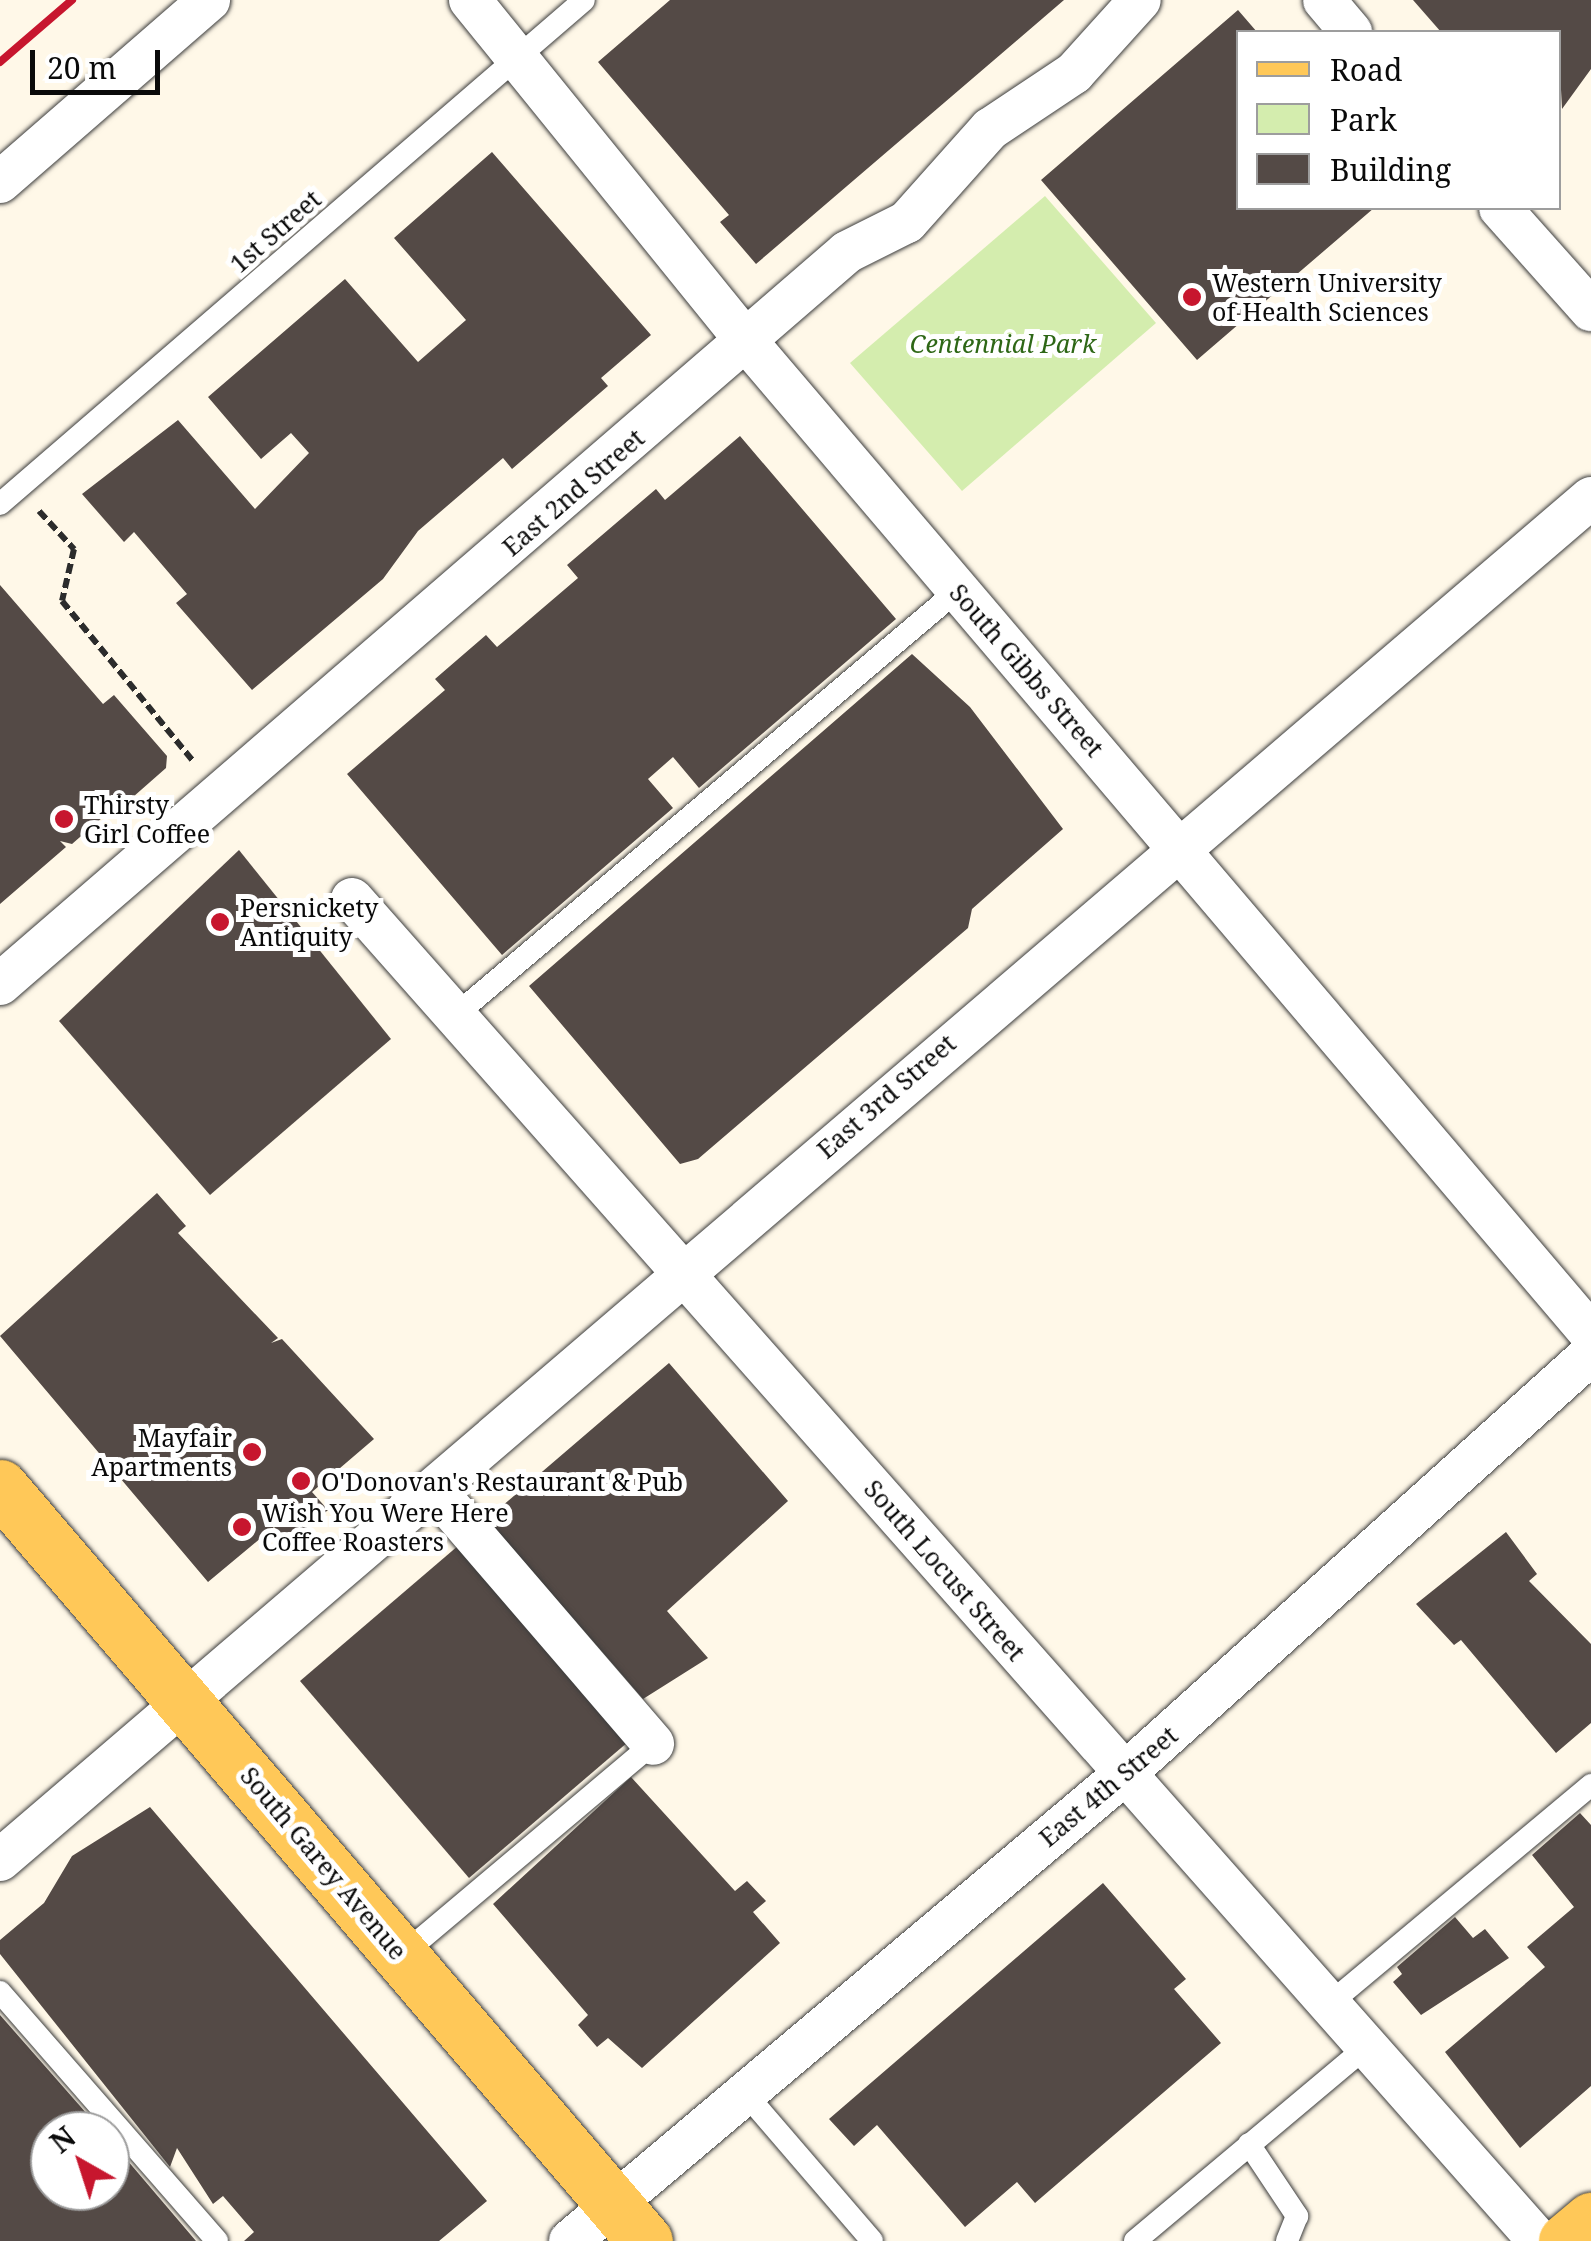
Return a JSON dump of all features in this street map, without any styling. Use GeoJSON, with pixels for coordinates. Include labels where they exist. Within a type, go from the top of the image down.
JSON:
{"type":"FeatureCollection","features":[{"type":"Feature","properties":{"kind":"main road","name":"South Garey Avenue"},"geometry":{"type":"LineString","coordinates":[[0,1487],[629,2222]]}},
{"type":"Feature","properties":{"kind":"main road"},"geometry":{"type":"LineString","coordinates":[[1566,2241],[1591,2220]]}},
{"type":"Feature","properties":{"kind":"street"},"geometry":{"type":"LineString","coordinates":[[0,182],[209,0]]}},
{"type":"Feature","properties":{"kind":"street","name":"South Gibbs Street"},"geometry":{"type":"LineString","coordinates":[[470,0],[747,342],[1591,1334]]}},
{"type":"Feature","properties":{"kind":"street","name":"East 2nd Street"},"geometry":{"type":"LineString","coordinates":[[0,984],[847,252],[907,222],[990,130],[1074,73],[1140,0]]}},
{"type":"Feature","properties":{"kind":"street"},"geometry":{"type":"LineString","coordinates":[[1324,0],[1349,30]]}},
{"type":"Feature","properties":{"kind":"street"},"geometry":{"type":"LineString","coordinates":[[1502,210],[1591,310]]}},
{"type":"Feature","properties":{"kind":"street","name":"East 3rd Street"},"geometry":{"type":"LineString","coordinates":[[0,1860],[189,1705],[685,1268],[1591,498]]}},
{"type":"Feature","properties":{"kind":"street","name":"South Locust Street"},"geometry":{"type":"LineString","coordinates":[[352,900],[685,1268],[1122,1776],[1539,2241]]}},
{"type":"Feature","properties":{"kind":"street","name":"East 4th Street"},"geometry":{"type":"LineString","coordinates":[[570,2241],[629,2222],[744,2092],[1122,1776],[1591,1354]]}},
{"type":"Feature","properties":{"kind":"street"},"geometry":{"type":"LineString","coordinates":[[434,1488],[653,1744]]}},
{"type":"Feature","properties":{"kind":"lane","name":"1st Street"},"geometry":{"type":"LineString","coordinates":[[0,504],[584,0]]}},
{"type":"Feature","properties":{"kind":"lane"},"geometry":{"type":"LineString","coordinates":[[458,1013],[958,590]]}},
{"type":"Feature","properties":{"kind":"lane"},"geometry":{"type":"LineString","coordinates":[[402,1955],[653,1744]]}},
{"type":"Feature","properties":{"kind":"lane"},"geometry":{"type":"LineString","coordinates":[[1328,2006],[1591,1785]]}},
{"type":"Feature","properties":{"kind":"lane"},"geometry":{"type":"LineString","coordinates":[[0,1992],[217,2241]]}},
{"type":"Feature","properties":{"kind":"lane"},"geometry":{"type":"LineString","coordinates":[[1135,2241],[1364,2049]]}},
{"type":"Feature","properties":{"kind":"lane"},"geometry":{"type":"LineString","coordinates":[[744,2092],[872,2241]]}},
{"type":"Feature","properties":{"kind":"lane"},"geometry":{"type":"LineString","coordinates":[[1249,2144],[1297,2216],[1288,2241]]}},
{"type":"Feature","properties":{"kind":"path"},"geometry":{"type":"LineString","coordinates":[[19,487],[74,550],[62,601],[194,762]]}},
{"type":"Feature","properties":{"kind":"green space","name":"Centennial Park"},"geometry":{"type":"Polygon","coordinates":[[[1045,196],[1156,323],[962,491],[850,363],[1045,196]]]}},
{"type":"Feature","properties":{"kind":"building"},"geometry":{"type":"Polygon","coordinates":[[[670,0],[1064,0],[756,264],[720,222],[729,215],[598,62],[670,0]]]}},
{"type":"Feature","properties":{"kind":"building"},"geometry":{"type":"Polygon","coordinates":[[[1413,0],[1591,0],[1591,69],[1562,109],[1561,30],[1439,30],[1413,0]]]}},
{"type":"Feature","properties":{"kind":"building"},"geometry":{"type":"Polygon","coordinates":[[[1238,10],[1255,30],[1236,30],[1236,210],[1372,210],[1197,360],[1041,180],[1238,10]]]}},
{"type":"Feature","properties":{"kind":"building"},"geometry":{"type":"Polygon","coordinates":[[[492,152],[651,335],[601,378],[608,386],[512,469],[503,458],[418,531],[383,579],[252,690],[176,603],[187,594],[134,532],[124,542],[82,494],[178,420],[255,509],[309,453],[291,433],[261,459],[208,397],[345,279],[418,362],[466,320],[394,238],[492,152]]]}},
{"type":"Feature","properties":{"kind":"building"},"geometry":{"type":"Polygon","coordinates":[[[740,436],[896,619],[699,788],[673,757],[648,779],[673,808],[502,955],[347,774],[445,690],[435,679],[486,635],[497,647],[578,578],[567,565],[656,489],[665,500],[740,436]]]}},
{"type":"Feature","properties":{"kind":"building"},"geometry":{"type":"Polygon","coordinates":[[[0,585],[103,704],[114,695],[167,756],[166,768],[108,819],[96,809],[103,817],[72,844],[60,841],[66,847],[0,904],[0,585]]]}},
{"type":"Feature","properties":{"kind":"building"},"geometry":{"type":"Polygon","coordinates":[[[912,654],[970,707],[1063,829],[972,909],[968,928],[698,1159],[680,1164],[529,986],[912,654]]]}},
{"type":"Feature","properties":{"kind":"building"},"geometry":{"type":"Polygon","coordinates":[[[239,850],[391,1039],[210,1195],[59,1021],[239,850]]]}},
{"type":"Feature","properties":{"kind":"building"},"geometry":{"type":"Polygon","coordinates":[[[157,1193],[186,1226],[178,1233],[278,1338],[271,1343],[282,1339],[374,1439],[312,1492],[328,1510],[288,1544],[274,1527],[208,1582],[0,1336],[157,1193]]]}},
{"type":"Feature","properties":{"kind":"building"},"geometry":{"type":"Polygon","coordinates":[[[669,1363],[788,1501],[667,1611],[708,1658],[643,1699],[487,1519],[669,1363]]]}},
{"type":"Feature","properties":{"kind":"building"},"geometry":{"type":"Polygon","coordinates":[[[1506,1532],[1537,1574],[1529,1581],[1591,1644],[1591,1723],[1556,1753],[1461,1640],[1454,1645],[1416,1604],[1506,1532]]]}},
{"type":"Feature","properties":{"kind":"building"},"geometry":{"type":"Polygon","coordinates":[[[459,1545],[628,1742],[469,1878],[300,1681],[459,1545]]]}},
{"type":"Feature","properties":{"kind":"building"},"geometry":{"type":"Polygon","coordinates":[[[631,1777],[735,1891],[747,1881],[766,1901],[753,1912],[780,1943],[642,2068],[608,2038],[597,2047],[578,2025],[588,2015],[493,1904],[631,1777]]]}},
{"type":"Feature","properties":{"kind":"building"},"geometry":{"type":"Polygon","coordinates":[[[150,1807],[487,2201],[439,2241],[244,2241],[254,2232],[223,2196],[213,2204],[177,2148],[170,2167],[130,2117],[130,2111],[125,2111],[0,1954],[0,1940],[44,1903],[72,1856],[150,1807]]]}},
{"type":"Feature","properties":{"kind":"building"},"geometry":{"type":"Polygon","coordinates":[[[1580,1813],[1591,1825],[1591,2086],[1520,2148],[1445,2052],[1545,1967],[1527,1947],[1574,1907],[1532,1855],[1580,1813]]]}},
{"type":"Feature","properties":{"kind":"building"},"geometry":{"type":"Polygon","coordinates":[[[1103,1883],[1186,1979],[1174,1989],[1221,2043],[1035,2203],[1017,2182],[965,2227],[877,2125],[854,2146],[829,2119],[1103,1883]]]}},
{"type":"Feature","properties":{"kind":"building"},"geometry":{"type":"Polygon","coordinates":[[[1455,1917],[1473,1938],[1485,1929],[1509,1958],[1421,2015],[1393,1982],[1402,1974],[1397,1967],[1455,1917]]]}},
{"type":"Feature","properties":{"kind":"building"},"geometry":{"type":"Polygon","coordinates":[[[0,2015],[84,2111],[30,2111],[30,2211],[130,2211],[130,2163],[196,2241],[0,2241],[0,2015]]]}},
{"type":"Feature","properties":{"kind":"railway"},"geometry":{"type":"LineString","coordinates":[[0,62],[72,0]]}},
{"type":"Feature","properties":{"kind":"place","name":"Western University of Health Sciences"},"geometry":{"type":"Point","coordinates":[1192,297]}},
{"type":"Feature","properties":{"kind":"place","name":"Thirsty Girl Coffee"},"geometry":{"type":"Point","coordinates":[64,819]}},
{"type":"Feature","properties":{"kind":"place","name":"Persnickety Antiquity"},"geometry":{"type":"Point","coordinates":[220,922]}},
{"type":"Feature","properties":{"kind":"place","name":"Mayfair Apartments"},"geometry":{"type":"Point","coordinates":[252,1452]}},
{"type":"Feature","properties":{"kind":"place","name":"O'Donovan's Restaurant & Pub"},"geometry":{"type":"Point","coordinates":[301,1481]}},
{"type":"Feature","properties":{"kind":"place","name":"Wish You Were Here Coffee Roasters"},"geometry":{"type":"Point","coordinates":[242,1527]}}]}
